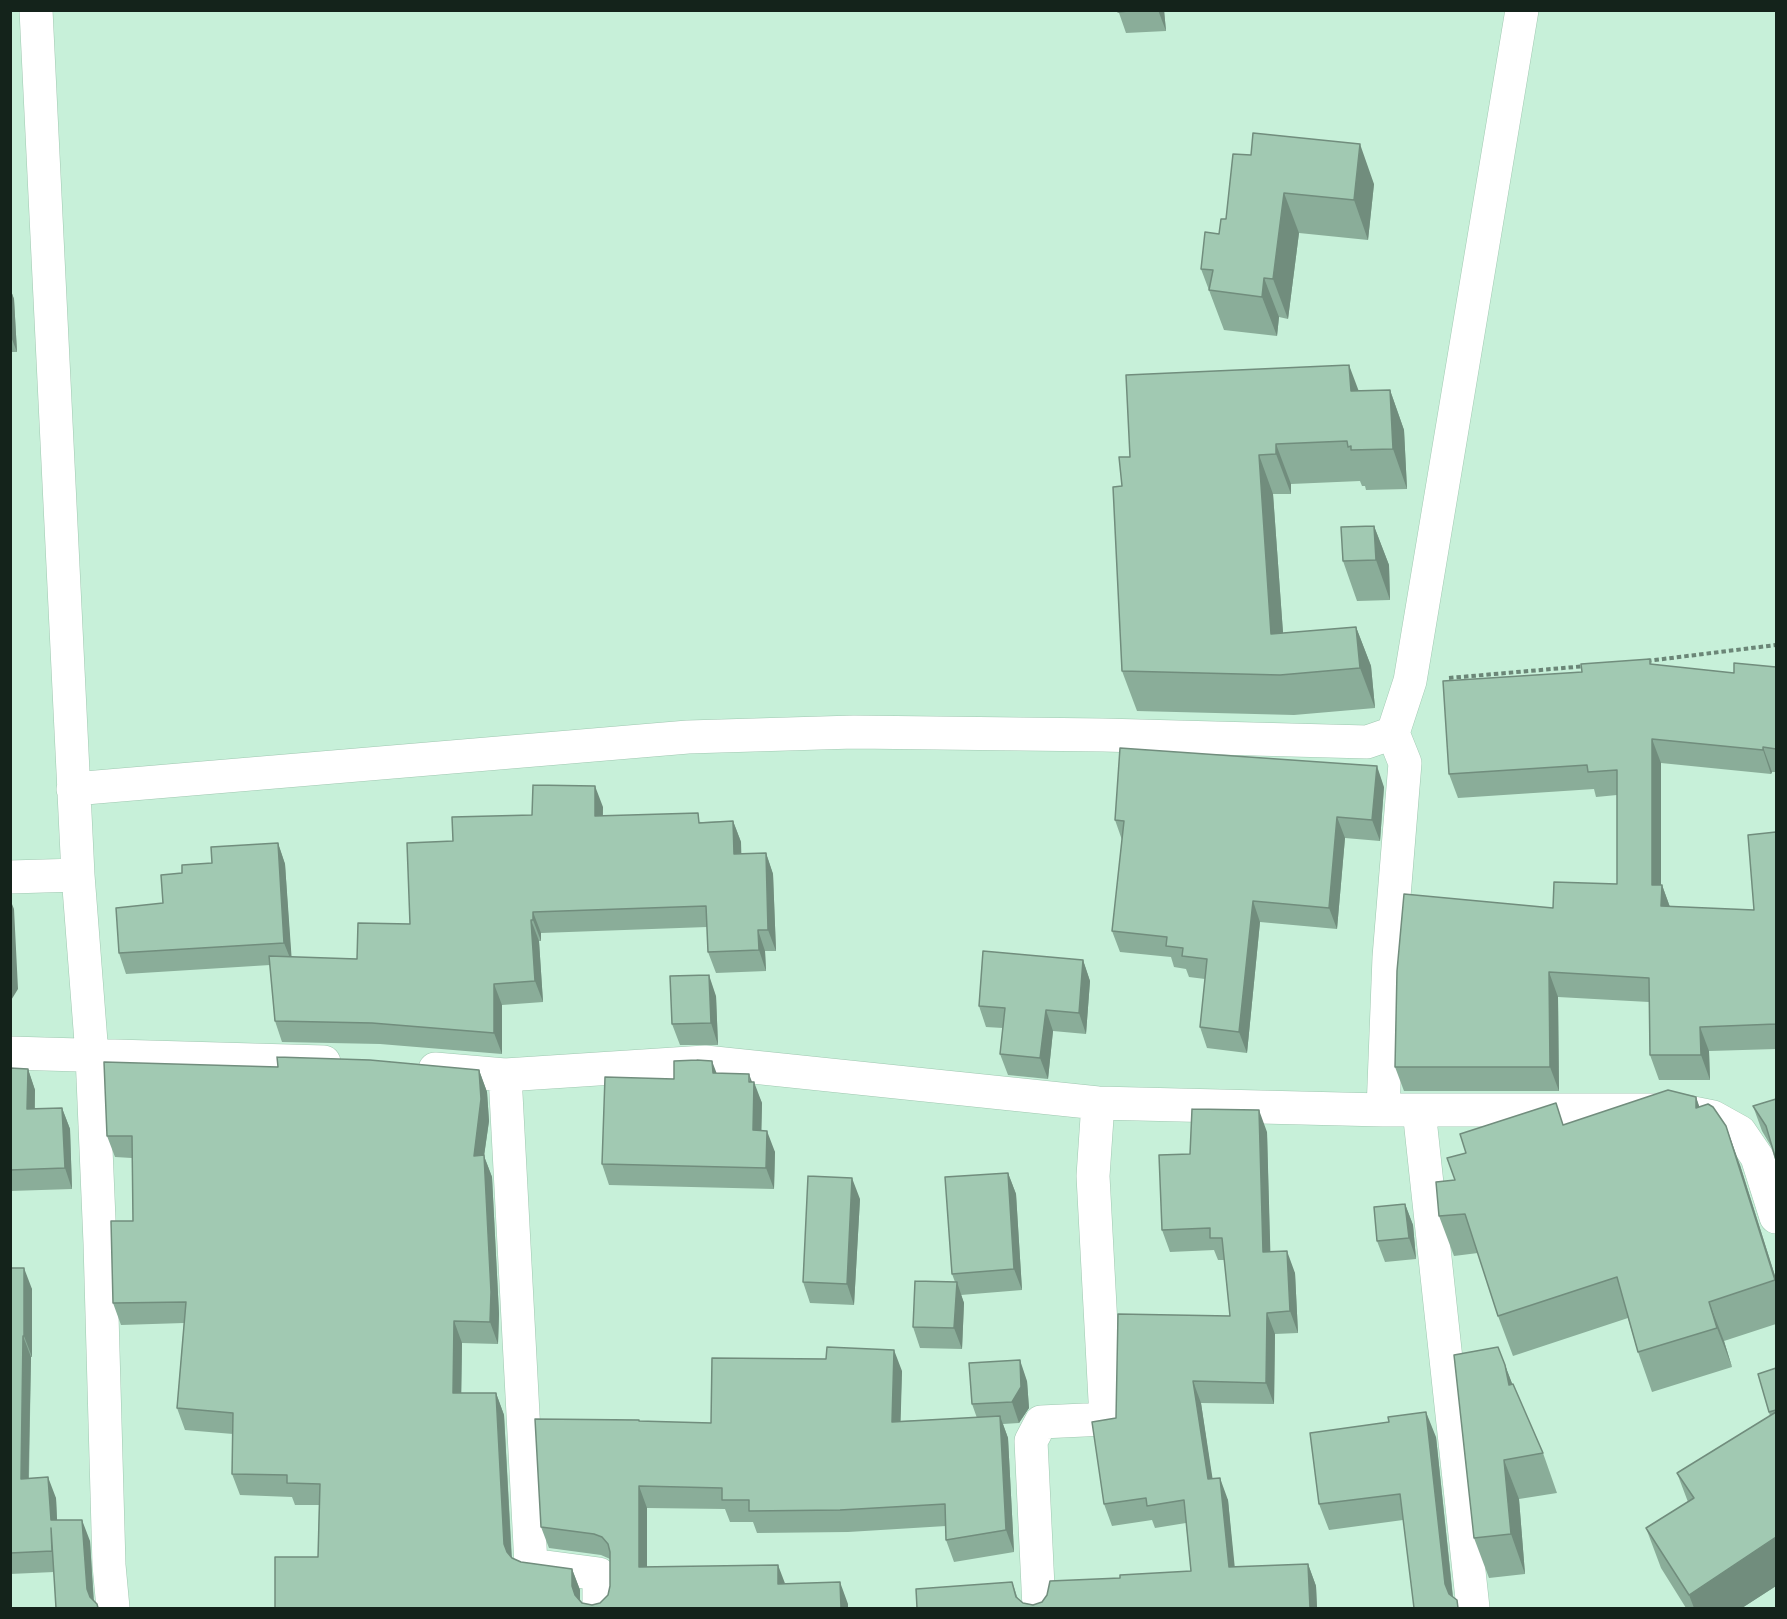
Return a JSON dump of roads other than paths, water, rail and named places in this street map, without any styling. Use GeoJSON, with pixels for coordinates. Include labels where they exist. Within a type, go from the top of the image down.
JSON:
{"type":"FeatureCollection","features":[{"type":"Feature","properties":{"kind":"street"},"geometry":{"type":"LineString","coordinates":[[36,10],[73,789],[92,1055],[100,1243],[108,1554],[113,1608]]}},
{"type":"Feature","properties":{"kind":"street"},"geometry":{"type":"LineString","coordinates":[[1383,1110],[1389,957],[1405,763],[1394,733],[1410,681],[1522,10]]}},
{"type":"Feature","properties":{"kind":"street"},"geometry":{"type":"LineString","coordinates":[[73,789],[688,737],[854,732],[1103,735],[1367,742],[1394,733]]}},
{"type":"Feature","properties":{"kind":"street"},"geometry":{"type":"LineString","coordinates":[[10,878],[78,875]]}},
{"type":"Feature","properties":{"kind":"street"},"geometry":{"type":"LineString","coordinates":[[10,1053],[355,1063]]}},
{"type":"Feature","properties":{"kind":"street"},"geometry":{"type":"LineString","coordinates":[[402,1066],[505,1075],[705,1062],[1098,1103],[1383,1110],[1678,1110],[1713,1118],[1740,1132],[1757,1157],[1776,1217]]}},
{"type":"Feature","properties":{"kind":"street"},"geometry":{"type":"LineString","coordinates":[[505,1075],[531,1565],[599,1574],[599,1608]]}},
{"type":"Feature","properties":{"kind":"street"},"geometry":{"type":"LineString","coordinates":[[1039,1608],[1031,1441],[1041,1422],[1106,1419],[1093,1176],[1098,1103]]}},
{"type":"Feature","properties":{"kind":"street"},"geometry":{"type":"LineString","coordinates":[[1419,1110],[1473,1608]]}}]}
